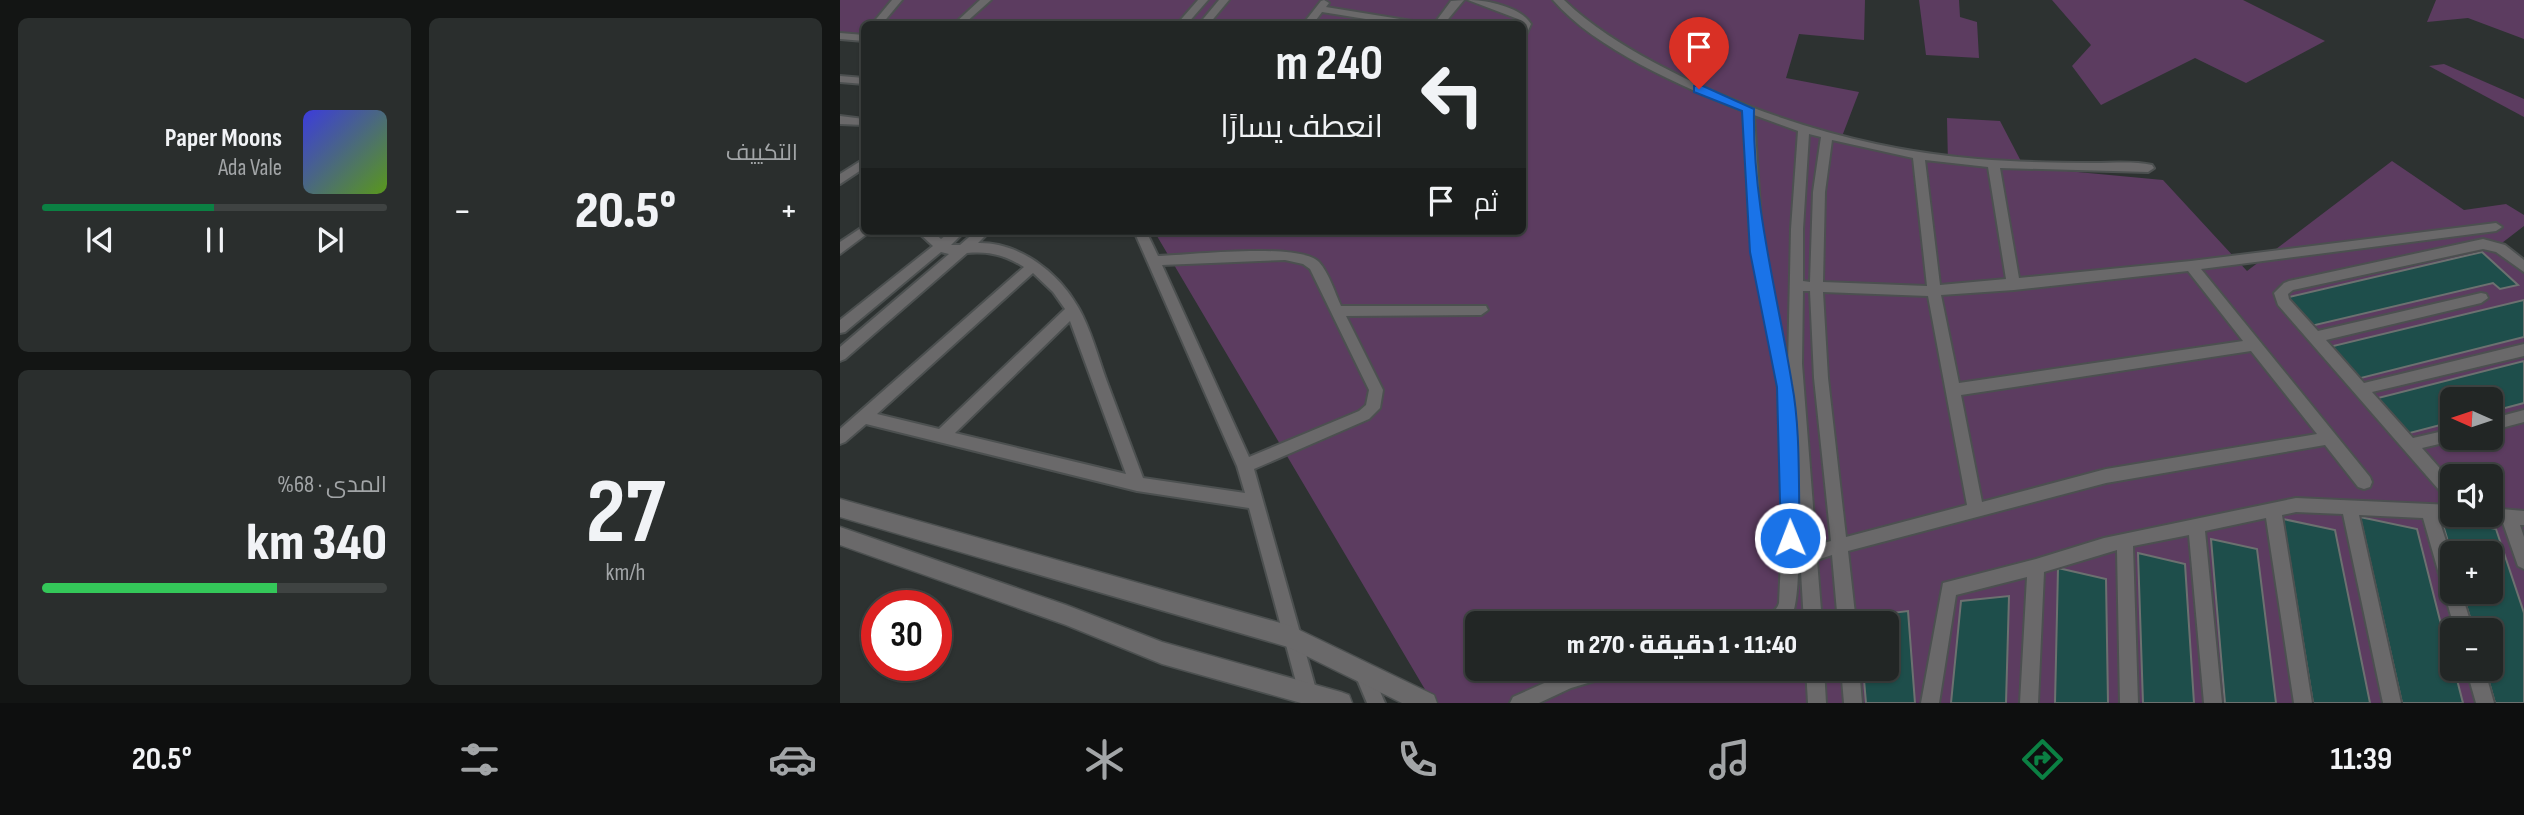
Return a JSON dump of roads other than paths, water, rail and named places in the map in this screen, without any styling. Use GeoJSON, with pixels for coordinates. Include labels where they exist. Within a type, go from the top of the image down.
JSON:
{"type":"FeatureCollection","features":[{"type":"Feature","properties":{"kind":"street"},"geometry":{"type":"LineString","coordinates":[[880,21],[897,0]]}},
{"type":"Feature","properties":{"kind":"street"},"geometry":{"type":"LineString","coordinates":[[962,21],[986,0]]}},
{"type":"Feature","properties":{"kind":"street"},"geometry":{"type":"LineString","coordinates":[[1185,21],[1203,0]]}},
{"type":"Feature","properties":{"kind":"street"},"geometry":{"type":"LineString","coordinates":[[1206,21],[1224,0]]}},
{"type":"Feature","properties":{"kind":"street"},"geometry":{"type":"LineString","coordinates":[[1441,21],[1459,0]]}},
{"type":"Feature","properties":{"kind":"street"},"geometry":{"type":"LineString","coordinates":[[1473,0],[1524,21]]}},
{"type":"Feature","properties":{"kind":"street"},"geometry":{"type":"LineString","coordinates":[[1558,0],[1589,28],[1634,55],[1699,89],[1804,129],[1918,155],[1993,162],[2148,168]]}},
{"type":"Feature","properties":{"kind":"street"},"geometry":{"type":"LineString","coordinates":[[1310,21],[1323,4],[1399,21]]}},
{"type":"Feature","properties":{"kind":"street"},"geometry":{"type":"LineString","coordinates":[[840,36],[861,38]]}},
{"type":"Feature","properties":{"kind":"street"},"geometry":{"type":"LineString","coordinates":[[840,79],[861,81]]}},
{"type":"Feature","properties":{"kind":"street"},"geometry":{"type":"LineString","coordinates":[[1748,109],[1756,237],[1785,387],[1788,439],[1788,603],[1786,611]]}},
{"type":"Feature","properties":{"kind":"street"},"geometry":{"type":"LineString","coordinates":[[840,120],[861,122]]}},
{"type":"Feature","properties":{"kind":"street"},"geometry":{"type":"LineString","coordinates":[[1804,129],[1795,286],[1795,364],[1812,611]]}},
{"type":"Feature","properties":{"kind":"street"},"geometry":{"type":"LineString","coordinates":[[1827,135],[1820,178],[1818,287],[1822,371],[1846,611]]}},
{"type":"Feature","properties":{"kind":"street"},"geometry":{"type":"LineString","coordinates":[[1918,155],[1934,292],[1975,508]]}},
{"type":"Feature","properties":{"kind":"street"},"geometry":{"type":"LineString","coordinates":[[1993,162],[2014,285]]}},
{"type":"Feature","properties":{"kind":"street"},"geometry":{"type":"LineString","coordinates":[[840,180],[861,165]]}},
{"type":"Feature","properties":{"kind":"street"},"geometry":{"type":"LineString","coordinates":[[1795,286],[1934,292],[2191,266],[2496,227]]}},
{"type":"Feature","properties":{"kind":"street"},"geometry":{"type":"LineString","coordinates":[[840,248],[861,232]]}},
{"type":"Feature","properties":{"kind":"street"},"geometry":{"type":"LineString","coordinates":[[930,235],[940,246],[961,250],[989,248],[1033,265],[1058,289],[1073,310],[1137,484]]}},
{"type":"Feature","properties":{"kind":"street"},"geometry":{"type":"LineString","coordinates":[[840,328],[954,235]]}},
{"type":"Feature","properties":{"kind":"street"},"geometry":{"type":"LineString","coordinates":[[840,355],[976,235]]}},
{"type":"Feature","properties":{"kind":"street"},"geometry":{"type":"LineString","coordinates":[[981,235],[989,248]]}},
{"type":"Feature","properties":{"kind":"street"},"geometry":{"type":"LineString","coordinates":[[1142,235],[1245,466],[1308,693]]}},
{"type":"Feature","properties":{"kind":"street"},"geometry":{"type":"LineString","coordinates":[[2440,479],[2283,301],[2281,293],[2285,288],[2483,244],[2500,248],[2524,267]]}},
{"type":"Feature","properties":{"kind":"street"},"geometry":{"type":"LineString","coordinates":[[1154,261],[1295,256],[1315,266],[1376,390],[1373,408],[1364,415],[1245,466]]}},
{"type":"Feature","properties":{"kind":"street"},"geometry":{"type":"LineString","coordinates":[[840,438],[1033,265]]}},
{"type":"Feature","properties":{"kind":"street"},"geometry":{"type":"LineString","coordinates":[[2191,266],[2364,482]]}},
{"type":"Feature","properties":{"kind":"street"},"geometry":{"type":"LineString","coordinates":[[2315,337],[2481,298]]}},
{"type":"Feature","properties":{"kind":"street"},"geometry":{"type":"LineString","coordinates":[[941,438],[1073,310]]}},
{"type":"Feature","properties":{"kind":"street"},"geometry":{"type":"LineString","coordinates":[[1337,311],[1481,310]]}},
{"type":"Feature","properties":{"kind":"street"},"geometry":{"type":"LineString","coordinates":[[1952,390],[2254,345]]}},
{"type":"Feature","properties":{"kind":"street"},"geometry":{"type":"LineString","coordinates":[[2361,390],[2524,350]]}},
{"type":"Feature","properties":{"kind":"street"},"geometry":{"type":"LineString","coordinates":[[2503,422],[2524,416]]}},
{"type":"Feature","properties":{"kind":"street"},"geometry":{"type":"LineString","coordinates":[[864,417],[1137,484],[1255,502]]}},
{"type":"Feature","properties":{"kind":"street"},"geometry":{"type":"LineString","coordinates":[[1809,554],[1975,508],[2181,461],[2329,438]]}},
{"type":"Feature","properties":{"kind":"street"},"geometry":{"type":"LineString","coordinates":[[2410,445],[2440,438]]}},
{"type":"Feature","properties":{"kind":"street"},"geometry":{"type":"LineString","coordinates":[[1930,703],[1949,590],[2125,540],[2297,505],[2440,511]]}},
{"type":"Feature","properties":{"kind":"street"},"geometry":{"type":"LineString","coordinates":[[2349,506],[2392,703]]}},
{"type":"Feature","properties":{"kind":"street"},"geometry":{"type":"LineString","coordinates":[[840,508],[1291,637],[1426,703]]}},
{"type":"Feature","properties":{"kind":"street"},"geometry":{"type":"LineString","coordinates":[[2273,510],[2303,703]]}},
{"type":"Feature","properties":{"kind":"street"},"geometry":{"type":"LineString","coordinates":[[2429,510],[2440,548]]}},
{"type":"Feature","properties":{"kind":"street"},"geometry":{"type":"LineString","coordinates":[[2516,517],[2524,561]]}},
{"type":"Feature","properties":{"kind":"street"},"geometry":{"type":"LineString","coordinates":[[2196,526],[2213,703]]}},
{"type":"Feature","properties":{"kind":"street"},"geometry":{"type":"LineString","coordinates":[[840,536],[963,577],[1162,653],[1341,703]]}},
{"type":"Feature","properties":{"kind":"street"},"geometry":{"type":"LineString","coordinates":[[2125,540],[2129,703]]}},
{"type":"Feature","properties":{"kind":"street"},"geometry":{"type":"LineString","coordinates":[[2029,703],[2036,567]]}},
{"type":"Feature","properties":{"kind":"street"},"geometry":{"type":"LineString","coordinates":[[1363,672],[1376,703]]}},
{"type":"Feature","properties":{"kind":"street"},"geometry":{"type":"LineString","coordinates":[[1519,703],[1567,681]]}},
{"type":"Feature","properties":{"kind":"street"},"geometry":{"type":"LineString","coordinates":[[1816,681],[1817,703]]}},
{"type":"Feature","properties":{"kind":"street"},"geometry":{"type":"LineString","coordinates":[[1851,681],[1853,703]]}},
{"type":"Feature","properties":{"kind":"street"},"geometry":{"type":"LineString","coordinates":[[2478,681],[2484,703]]}}]}
